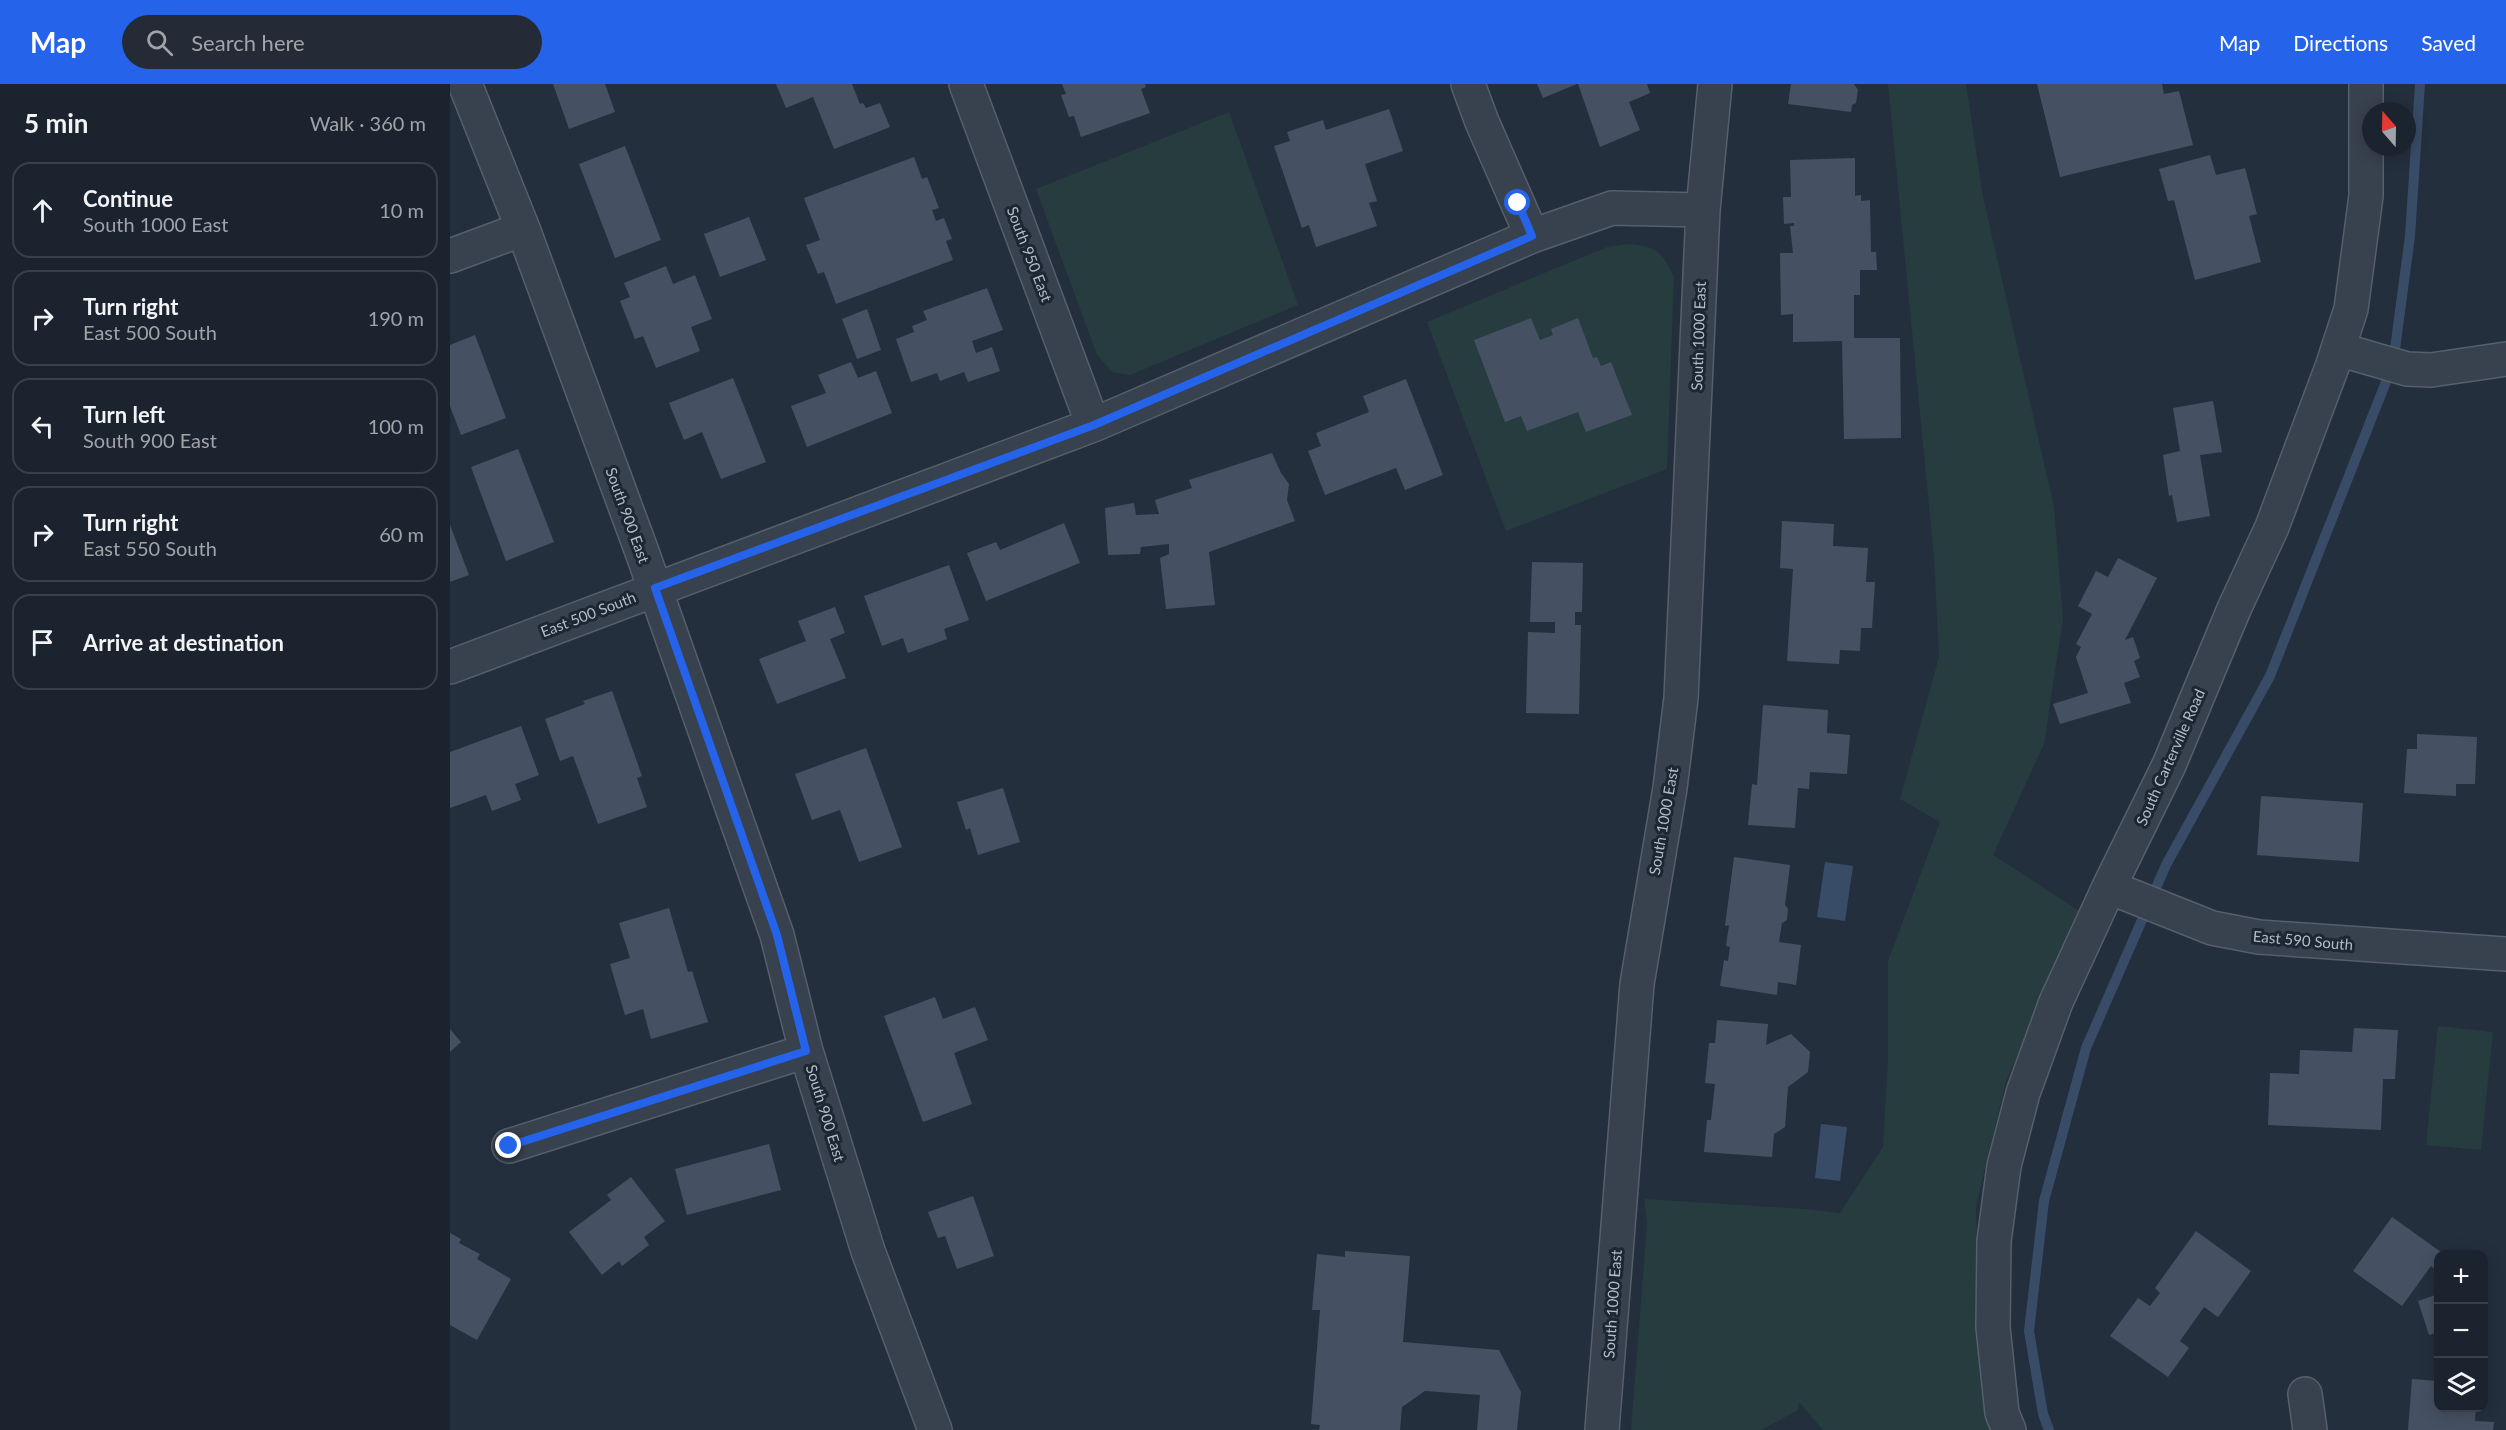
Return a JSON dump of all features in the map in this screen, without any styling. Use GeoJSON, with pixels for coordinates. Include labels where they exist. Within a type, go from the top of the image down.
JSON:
{"type":"FeatureCollection","features":[{"type":"Feature","properties":{"kind":"street","name":"South 900 East"},"geometry":{"type":"LineString","coordinates":[[465,84],[523,230],[655,588],[777,935],[806,1051],[868,1251],[935,1430]]}},
{"type":"Feature","properties":{"kind":"street","name":"South 950 East"},"geometry":{"type":"LineString","coordinates":[[966,84],[1094,425]]}},
{"type":"Feature","properties":{"kind":"street"},"geometry":{"type":"LineString","coordinates":[[1468,84],[1482,122],[1532,236]]}},
{"type":"Feature","properties":{"kind":"street","name":"South 1000 East"},"geometry":{"type":"LineString","coordinates":[[1602,1430],[1637,984],[1670,788],[1681,698],[1703,210],[1715,84]]}},
{"type":"Feature","properties":{"kind":"street","name":"South Carterville Road"},"geometry":{"type":"LineString","coordinates":[[2009,1430],[2002,1413],[1993,1327],[1994,1241],[2004,1166],[2023,1093],[2056,1002],[2169,765],[2234,609],[2272,527],[2338,349],[2351,309],[2366,196],[2366,84]]}},
{"type":"Feature","properties":{"kind":"street","name":"East 500 South"},"geometry":{"type":"LineString","coordinates":[[450,667],[655,588],[1094,425],[1532,236],[1612,208],[1703,210]]}},
{"type":"Feature","properties":{"kind":"street"},"geometry":{"type":"LineString","coordinates":[[450,256],[523,230]]}},
{"type":"Feature","properties":{"kind":"street"},"geometry":{"type":"LineString","coordinates":[[2338,349],[2407,369],[2431,370],[2506,359]]}},
{"type":"Feature","properties":{"kind":"street","name":"East 590 South"},"geometry":{"type":"LineString","coordinates":[[2109,887],[2212,928],[2259,938],[2506,954]]}},
{"type":"Feature","properties":{"kind":"street"},"geometry":{"type":"LineString","coordinates":[[509,1146],[806,1051]]}},
{"type":"Feature","properties":{"kind":"street"},"geometry":{"type":"LineString","coordinates":[[2305,1394],[2310,1430]]}},
{"type":"Feature","properties":{"kind":"green space"},"geometry":{"type":"Polygon","coordinates":[[[1888,84],[1966,84],[1983,197],[2054,507],[2063,619],[2044,744],[1993,855],[2081,912],[2006,1081],[1976,1206],[1981,1365],[1991,1430],[1823,1430],[1799,1402],[1798,1410],[1761,1430],[1631,1430],[1647,1224],[1644,1199],[1840,1213],[1883,1147],[1888,1059],[1888,961],[1940,822],[1900,799],[1939,657],[1934,557],[1888,84]]]}},
{"type":"Feature","properties":{"kind":"green space"},"geometry":{"type":"Polygon","coordinates":[[[1229,112],[1298,305],[1130,375],[1112,372],[1097,355],[1036,189],[1229,112]]]}},
{"type":"Feature","properties":{"kind":"green space"},"geometry":{"type":"Polygon","coordinates":[[[1628,244],[1652,248],[1665,261],[1674,277],[1667,469],[1506,531],[1427,322],[1607,247],[1628,244]]]}},
{"type":"Feature","properties":{"kind":"green space"},"geometry":{"type":"Polygon","coordinates":[[[2438,1026],[2493,1032],[2481,1150],[2426,1145],[2438,1026]]]}},
{"type":"Feature","properties":{"kind":"water"},"geometry":{"type":"Polygon","coordinates":[[[1825,862],[1853,866],[1845,921],[1817,917],[1825,862]]]}},
{"type":"Feature","properties":{"kind":"water"},"geometry":{"type":"Polygon","coordinates":[[[1821,1124],[1847,1127],[1840,1181],[1815,1178],[1821,1124]]]}},
{"type":"Feature","properties":{"kind":"building"},"geometry":{"type":"Polygon","coordinates":[[[553,84],[605,84],[615,112],[569,129],[553,84]]]}},
{"type":"Feature","properties":{"kind":"building"},"geometry":{"type":"Polygon","coordinates":[[[776,84],[852,84],[860,104],[863,103],[866,108],[880,103],[890,127],[834,149],[813,97],[786,108],[776,84]]]}},
{"type":"Feature","properties":{"kind":"building"},"geometry":{"type":"Polygon","coordinates":[[[1062,84],[1145,84],[1146,87],[1141,89],[1150,113],[1081,137],[1074,116],[1069,117],[1061,95],[1066,94],[1062,84]]]}},
{"type":"Feature","properties":{"kind":"building"},"geometry":{"type":"Polygon","coordinates":[[[1537,84],[1577,84],[1543,98],[1537,84]]]}},
{"type":"Feature","properties":{"kind":"building"},"geometry":{"type":"Polygon","coordinates":[[[1578,84],[1647,84],[1650,93],[1629,102],[1640,130],[1600,147],[1578,84]]]}},
{"type":"Feature","properties":{"kind":"building"},"geometry":{"type":"Polygon","coordinates":[[[1791,84],[1854,84],[1858,90],[1856,103],[1852,105],[1851,112],[1788,104],[1791,84]]]}},
{"type":"Feature","properties":{"kind":"building"},"geometry":{"type":"Polygon","coordinates":[[[2037,84],[2162,84],[2164,94],[2179,91],[2193,145],[2060,177],[2037,84]]]}},
{"type":"Feature","properties":{"kind":"building"},"geometry":{"type":"Polygon","coordinates":[[[1389,109],[1403,151],[1365,164],[1377,201],[1369,203],[1377,226],[1316,247],[1309,225],[1302,228],[1274,146],[1290,141],[1287,132],[1323,120],[1326,130],[1389,109]]]}},
{"type":"Feature","properties":{"kind":"building"},"geometry":{"type":"Polygon","coordinates":[[[625,146],[661,240],[615,258],[579,164],[625,146]]]}},
{"type":"Feature","properties":{"kind":"building"},"geometry":{"type":"Polygon","coordinates":[[[2210,155],[2216,175],[2245,168],[2257,214],[2249,216],[2261,262],[2195,280],[2174,200],[2168,201],[2159,169],[2210,155]]]}},
{"type":"Feature","properties":{"kind":"building"},"geometry":{"type":"Polygon","coordinates":[[[914,157],[922,179],[927,177],[939,208],[932,210],[936,221],[944,218],[952,239],[946,241],[953,260],[836,304],[824,272],[818,274],[806,245],[820,240],[804,198],[914,157]]]}},
{"type":"Feature","properties":{"kind":"building"},"geometry":{"type":"Polygon","coordinates":[[[1855,158],[1855,196],[1861,195],[1861,201],[1870,200],[1871,252],[1876,252],[1877,270],[1860,270],[1860,295],[1854,295],[1854,338],[1900,338],[1901,438],[1844,439],[1842,341],[1793,342],[1793,314],[1781,315],[1780,253],[1793,253],[1790,226],[1794,226],[1794,223],[1784,224],[1783,197],[1791,197],[1790,160],[1855,158]]]}},
{"type":"Feature","properties":{"kind":"building"},"geometry":{"type":"Polygon","coordinates":[[[749,217],[766,260],[720,277],[704,234],[749,217]]]}},
{"type":"Feature","properties":{"kind":"building"},"geometry":{"type":"Polygon","coordinates":[[[666,266],[673,284],[695,275],[712,319],[691,327],[700,351],[656,368],[643,336],[635,339],[620,301],[630,297],[624,283],[666,266]]]}},
{"type":"Feature","properties":{"kind":"building"},"geometry":{"type":"Polygon","coordinates":[[[987,288],[1003,330],[972,341],[976,353],[992,347],[1000,371],[968,382],[964,372],[940,381],[937,373],[911,382],[896,339],[914,332],[912,326],[927,320],[923,311],[987,288]]]}},
{"type":"Feature","properties":{"kind":"building"},"geometry":{"type":"Polygon","coordinates":[[[867,309],[881,350],[857,359],[842,319],[867,309]]]}},
{"type":"Feature","properties":{"kind":"building"},"geometry":{"type":"Polygon","coordinates":[[[1531,318],[1540,340],[1553,335],[1551,329],[1578,318],[1593,358],[1597,357],[1601,366],[1611,362],[1632,415],[1586,432],[1578,412],[1527,431],[1521,416],[1505,422],[1474,340],[1531,318]]]}},
{"type":"Feature","properties":{"kind":"building"},"geometry":{"type":"Polygon","coordinates":[[[475,335],[506,418],[461,435],[450,406],[450,345],[475,335]]]}},
{"type":"Feature","properties":{"kind":"building"},"geometry":{"type":"Polygon","coordinates":[[[851,362],[858,378],[876,371],[892,413],[807,447],[791,406],[826,393],[818,375],[851,362]]]}},
{"type":"Feature","properties":{"kind":"building"},"geometry":{"type":"Polygon","coordinates":[[[733,378],[766,462],[721,479],[702,432],[684,440],[669,403],[733,378]]]}},
{"type":"Feature","properties":{"kind":"building"},"geometry":{"type":"Polygon","coordinates":[[[1406,379],[1443,475],[1405,490],[1396,468],[1325,495],[1308,451],[1321,446],[1316,433],[1369,412],[1363,396],[1406,379]]]}},
{"type":"Feature","properties":{"kind":"building"},"geometry":{"type":"Polygon","coordinates":[[[2213,401],[2222,452],[2200,455],[2210,516],[2177,522],[2172,495],[2169,496],[2163,455],[2180,451],[2173,408],[2213,401]]]}},
{"type":"Feature","properties":{"kind":"building"},"geometry":{"type":"Polygon","coordinates":[[[518,449],[554,542],[506,561],[471,467],[518,449]]]}},
{"type":"Feature","properties":{"kind":"building"},"geometry":{"type":"Polygon","coordinates":[[[1272,453],[1289,484],[1287,500],[1295,521],[1209,552],[1215,605],[1166,609],[1160,558],[1169,554],[1169,544],[1141,547],[1140,554],[1108,555],[1105,508],[1134,503],[1136,515],[1159,514],[1155,500],[1192,488],[1189,480],[1272,453]]]}},
{"type":"Feature","properties":{"kind":"building"},"geometry":{"type":"Polygon","coordinates":[[[1782,521],[1834,524],[1833,546],[1868,548],[1866,582],[1875,582],[1872,628],[1861,628],[1860,651],[1840,650],[1839,664],[1787,661],[1793,569],[1780,568],[1782,521]]]}},
{"type":"Feature","properties":{"kind":"building"},"geometry":{"type":"Polygon","coordinates":[[[1064,523],[1080,563],[986,601],[967,553],[996,542],[1000,550],[1064,523]]]}},
{"type":"Feature","properties":{"kind":"building"},"geometry":{"type":"Polygon","coordinates":[[[450,525],[469,575],[450,582],[450,525]]]}},
{"type":"Feature","properties":{"kind":"building"},"geometry":{"type":"Polygon","coordinates":[[[2118,558],[2157,578],[2125,640],[2133,637],[2140,658],[2134,661],[2140,677],[2124,683],[2131,703],[2060,724],[2053,704],[2088,693],[2076,657],[2081,647],[2076,644],[2092,614],[2078,606],[2096,571],[2108,577],[2118,558]]]}},
{"type":"Feature","properties":{"kind":"building"},"geometry":{"type":"Polygon","coordinates":[[[1532,562],[1583,563],[1582,612],[1575,612],[1575,625],[1581,625],[1579,714],[1526,713],[1528,632],[1555,633],[1555,622],[1530,622],[1532,562]]]}},
{"type":"Feature","properties":{"kind":"building"},"geometry":{"type":"Polygon","coordinates":[[[949,565],[969,620],[944,629],[947,639],[908,653],[903,638],[882,646],[864,596],[949,565]]]}},
{"type":"Feature","properties":{"kind":"building"},"geometry":{"type":"Polygon","coordinates":[[[835,607],[845,633],[830,639],[846,678],[777,704],[759,659],[806,641],[798,621],[835,607]]]}},
{"type":"Feature","properties":{"kind":"building"},"geometry":{"type":"Polygon","coordinates":[[[612,691],[642,776],[637,778],[647,807],[598,824],[573,756],[560,761],[545,719],[585,704],[583,701],[612,691]]]}},
{"type":"Feature","properties":{"kind":"building"},"geometry":{"type":"Polygon","coordinates":[[[1763,705],[1828,710],[1827,733],[1850,735],[1847,774],[1810,772],[1809,789],[1798,788],[1795,828],[1748,825],[1752,784],[1757,785],[1763,705]]]}},
{"type":"Feature","properties":{"kind":"building"},"geometry":{"type":"Polygon","coordinates":[[[521,726],[539,775],[515,784],[521,800],[492,811],[486,795],[450,808],[450,752],[521,726]]]}},
{"type":"Feature","properties":{"kind":"building"},"geometry":{"type":"Polygon","coordinates":[[[2417,734],[2477,737],[2475,784],[2456,784],[2456,796],[2404,793],[2407,749],[2417,749],[2417,734]]]}},
{"type":"Feature","properties":{"kind":"building"},"geometry":{"type":"Polygon","coordinates":[[[866,748],[902,847],[859,862],[840,810],[812,820],[795,774],[866,748]]]}},
{"type":"Feature","properties":{"kind":"building"},"geometry":{"type":"Polygon","coordinates":[[[1003,788],[1020,842],[978,855],[970,828],[966,830],[957,802],[1003,788]]]}},
{"type":"Feature","properties":{"kind":"building"},"geometry":{"type":"Polygon","coordinates":[[[2261,796],[2363,803],[2359,862],[2257,855],[2261,796]]]}},
{"type":"Feature","properties":{"kind":"building"},"geometry":{"type":"Polygon","coordinates":[[[1734,857],[1790,865],[1785,905],[1788,909],[1787,920],[1782,923],[1779,942],[1801,945],[1796,985],[1778,982],[1777,995],[1720,986],[1724,960],[1728,961],[1730,947],[1726,946],[1729,925],[1725,926],[1734,857]]]}},
{"type":"Feature","properties":{"kind":"building"},"geometry":{"type":"Polygon","coordinates":[[[669,908],[688,972],[692,971],[708,1022],[651,1039],[643,1009],[625,1015],[610,964],[630,958],[619,923],[669,908]]]}},
{"type":"Feature","properties":{"kind":"building"},"geometry":{"type":"Polygon","coordinates":[[[935,997],[943,1019],[975,1007],[988,1040],[954,1053],[972,1104],[923,1122],[884,1016],[935,997]]]}},
{"type":"Feature","properties":{"kind":"building"},"geometry":{"type":"Polygon","coordinates":[[[1717,1020],[1768,1024],[1766,1045],[1791,1034],[1810,1052],[1808,1072],[1788,1087],[1785,1127],[1774,1134],[1772,1157],[1704,1152],[1707,1120],[1711,1120],[1715,1084],[1705,1083],[1709,1043],[1715,1043],[1717,1020]]]}},
{"type":"Feature","properties":{"kind":"building"},"geometry":{"type":"Polygon","coordinates":[[[2354,1028],[2398,1030],[2395,1079],[2383,1079],[2381,1130],[2268,1125],[2270,1073],[2299,1074],[2300,1050],[2352,1052],[2354,1028]]]}},
{"type":"Feature","properties":{"kind":"building"},"geometry":{"type":"Polygon","coordinates":[[[450,1029],[461,1042],[450,1052],[450,1029]]]}},
{"type":"Feature","properties":{"kind":"building"},"geometry":{"type":"Polygon","coordinates":[[[769,1144],[781,1190],[687,1215],[675,1169],[769,1144]]]}},
{"type":"Feature","properties":{"kind":"building"},"geometry":{"type":"Polygon","coordinates":[[[631,1177],[665,1221],[644,1237],[649,1245],[622,1266],[619,1261],[602,1275],[569,1232],[611,1200],[607,1195],[631,1177]]]}},
{"type":"Feature","properties":{"kind":"building"},"geometry":{"type":"Polygon","coordinates":[[[973,1196],[994,1256],[957,1269],[945,1236],[938,1238],[928,1212],[973,1196]]]}},
{"type":"Feature","properties":{"kind":"building"},"geometry":{"type":"Polygon","coordinates":[[[2392,1217],[2438,1250],[2434,1250],[2434,1269],[2431,1266],[2402,1306],[2353,1271],[2392,1217]]]}},
{"type":"Feature","properties":{"kind":"building"},"geometry":{"type":"Polygon","coordinates":[[[2196,1231],[2251,1271],[2218,1317],[2204,1307],[2180,1341],[2189,1348],[2168,1377],[2110,1336],[2138,1298],[2150,1306],[2160,1293],[2155,1288],[2196,1231]]]}},
{"type":"Feature","properties":{"kind":"building"},"geometry":{"type":"Polygon","coordinates":[[[450,1233],[461,1239],[459,1243],[480,1254],[477,1259],[511,1279],[477,1340],[450,1325],[450,1233]]]}},
{"type":"Feature","properties":{"kind":"building"},"geometry":{"type":"Polygon","coordinates":[[[1345,1251],[1410,1256],[1403,1342],[1499,1350],[1521,1392],[1517,1430],[1477,1430],[1480,1395],[1425,1391],[1402,1407],[1400,1430],[1319,1430],[1320,1425],[1311,1424],[1320,1310],[1312,1310],[1317,1254],[1345,1257],[1345,1251]]]}},
{"type":"Feature","properties":{"kind":"building"},"geometry":{"type":"Polygon","coordinates":[[[2434,1295],[2434,1333],[2429,1335],[2418,1301],[2434,1295]]]}},
{"type":"Feature","properties":{"kind":"building"},"geometry":{"type":"Polygon","coordinates":[[[2412,1379],[2434,1381],[2434,1412],[2476,1412],[2475,1421],[2494,1422],[2493,1430],[2408,1430],[2412,1379]]]}},
{"type":"Feature","properties":{"kind":"waterway"},"geometry":{"type":"LineString","coordinates":[[2049,1430],[2043,1414],[2029,1331],[2044,1201],[2086,1048],[2166,865],[2270,676],[2393,364],[2410,236],[2420,84]]}},
{"type":"Feature","properties":{"kind":"route"},"geometry":{"type":"LineString","coordinates":[[509,1146],[806,1051],[777,935],[655,588],[1094,425],[1532,236],[1518,203]]}}]}
